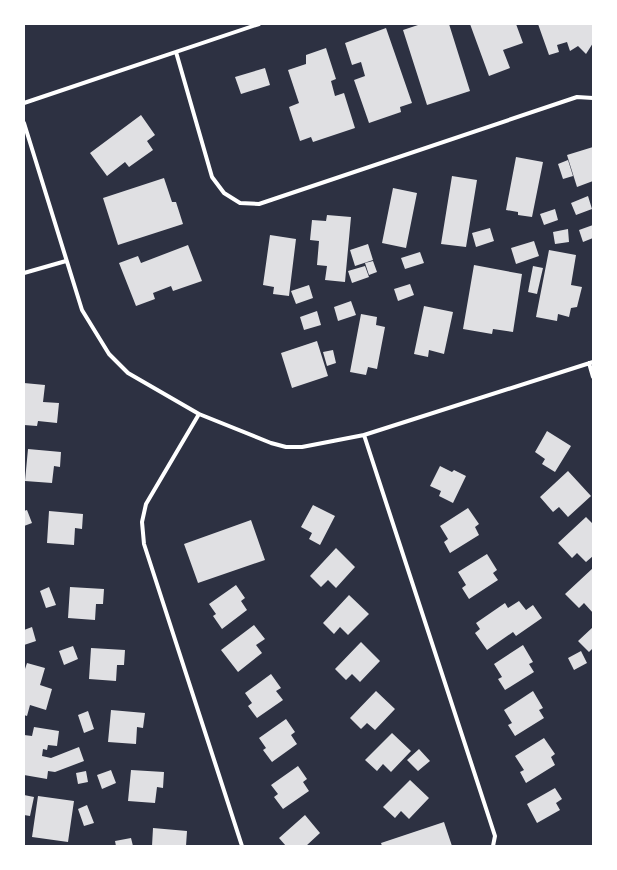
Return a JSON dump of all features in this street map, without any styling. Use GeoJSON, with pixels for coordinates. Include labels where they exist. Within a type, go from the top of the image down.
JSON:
{"type":"FeatureCollection","features":[{"type":"Feature","properties":{"kind":"street"},"geometry":{"type":"LineString","coordinates":[[24,103],[259,24]]}},
{"type":"Feature","properties":{"kind":"street"},"geometry":{"type":"LineString","coordinates":[[176,52],[212,177],[224,193],[240,203],[260,204],[577,97],[593,98]]}},
{"type":"Feature","properties":{"kind":"street"},"geometry":{"type":"LineString","coordinates":[[24,123],[82,310],[108,354],[128,373],[199,414],[271,443],[286,447],[302,447],[364,435],[591,363],[593,377]]}},
{"type":"Feature","properties":{"kind":"street"},"geometry":{"type":"LineString","coordinates":[[24,273],[66,261]]}},
{"type":"Feature","properties":{"kind":"street"},"geometry":{"type":"LineString","coordinates":[[199,414],[146,504],[142,529],[144,544],[242,846]]}},
{"type":"Feature","properties":{"kind":"street"},"geometry":{"type":"LineString","coordinates":[[364,435],[494,836],[492,846]]}},
{"type":"Feature","properties":{"kind":"building"},"geometry":{"type":"Polygon","coordinates":[[[421,24],[449,24],[470,91],[427,105],[403,30],[421,24]]]}},
{"type":"Feature","properties":{"kind":"building"},"geometry":{"type":"Polygon","coordinates":[[[470,24],[516,24],[523,43],[503,50],[510,68],[489,76],[470,24]]]}},
{"type":"Feature","properties":{"kind":"building"},"geometry":{"type":"Polygon","coordinates":[[[538,24],[592,24],[593,43],[586,54],[578,46],[570,51],[567,42],[557,45],[559,52],[549,55],[538,24]]]}},
{"type":"Feature","properties":{"kind":"building"},"geometry":{"type":"Polygon","coordinates":[[[386,28],[412,103],[400,107],[401,112],[369,123],[354,80],[365,76],[361,62],[352,65],[345,43],[386,28]]]}},
{"type":"Feature","properties":{"kind":"building"},"geometry":{"type":"Polygon","coordinates":[[[326,48],[336,79],[331,81],[335,96],[344,93],[355,128],[313,142],[311,137],[300,141],[289,107],[299,103],[288,70],[306,64],[306,55],[326,48]]]}},
{"type":"Feature","properties":{"kind":"building"},"geometry":{"type":"Polygon","coordinates":[[[265,68],[270,85],[241,94],[235,77],[265,68]]]}},
{"type":"Feature","properties":{"kind":"building"},"geometry":{"type":"Polygon","coordinates":[[[141,115],[155,135],[147,141],[153,150],[129,167],[125,162],[107,176],[90,153],[141,115]]]}},
{"type":"Feature","properties":{"kind":"building"},"geometry":{"type":"Polygon","coordinates":[[[593,147],[593,181],[577,187],[567,155],[593,147]]]}},
{"type":"Feature","properties":{"kind":"building"},"geometry":{"type":"Polygon","coordinates":[[[516,157],[543,162],[532,217],[518,215],[518,212],[506,210],[516,157]]]}},
{"type":"Feature","properties":{"kind":"building"},"geometry":{"type":"Polygon","coordinates":[[[568,160],[573,176],[563,179],[558,164],[568,160]]]}},
{"type":"Feature","properties":{"kind":"building"},"geometry":{"type":"Polygon","coordinates":[[[452,176],[477,180],[466,247],[441,244],[452,176]]]}},
{"type":"Feature","properties":{"kind":"building"},"geometry":{"type":"Polygon","coordinates":[[[164,178],[172,202],[176,202],[183,224],[118,245],[103,198],[164,178]]]}},
{"type":"Feature","properties":{"kind":"building"},"geometry":{"type":"Polygon","coordinates":[[[393,188],[417,193],[406,248],[382,243],[393,188]]]}},
{"type":"Feature","properties":{"kind":"building"},"geometry":{"type":"Polygon","coordinates":[[[588,196],[592,209],[576,215],[571,203],[588,196]]]}},
{"type":"Feature","properties":{"kind":"building"},"geometry":{"type":"Polygon","coordinates":[[[555,209],[558,220],[544,225],[540,214],[555,209]]]}},
{"type":"Feature","properties":{"kind":"building"},"geometry":{"type":"Polygon","coordinates":[[[327,215],[351,217],[345,282],[325,280],[327,266],[317,265],[319,241],[310,240],[312,220],[326,221],[327,215]]]}},
{"type":"Feature","properties":{"kind":"building"},"geometry":{"type":"Polygon","coordinates":[[[593,225],[593,238],[583,242],[579,230],[593,225]]]}},
{"type":"Feature","properties":{"kind":"building"},"geometry":{"type":"Polygon","coordinates":[[[490,228],[494,241],[476,247],[472,233],[490,228]]]}},
{"type":"Feature","properties":{"kind":"building"},"geometry":{"type":"Polygon","coordinates":[[[568,229],[569,242],[555,244],[553,232],[568,229]]]}},
{"type":"Feature","properties":{"kind":"building"},"geometry":{"type":"Polygon","coordinates":[[[270,235],[296,239],[289,296],[273,294],[274,287],[263,285],[270,235]]]}},
{"type":"Feature","properties":{"kind":"building"},"geometry":{"type":"Polygon","coordinates":[[[534,241],[539,256],[516,264],[511,248],[534,241]]]}},
{"type":"Feature","properties":{"kind":"building"},"geometry":{"type":"Polygon","coordinates":[[[368,244],[373,260],[355,266],[350,250],[368,244]]]}},
{"type":"Feature","properties":{"kind":"building"},"geometry":{"type":"Polygon","coordinates":[[[188,245],[202,281],[173,291],[171,286],[153,293],[155,299],[136,306],[119,263],[138,256],[141,263],[188,245]]]}},
{"type":"Feature","properties":{"kind":"building"},"geometry":{"type":"Polygon","coordinates":[[[549,250],[576,255],[571,285],[582,287],[577,307],[571,308],[569,317],[558,314],[557,321],[536,317],[549,250]]]}},
{"type":"Feature","properties":{"kind":"building"},"geometry":{"type":"Polygon","coordinates":[[[420,252],[424,263],[405,269],[401,258],[420,252]]]}},
{"type":"Feature","properties":{"kind":"building"},"geometry":{"type":"Polygon","coordinates":[[[373,261],[377,272],[369,275],[365,263],[373,261]]]}},
{"type":"Feature","properties":{"kind":"building"},"geometry":{"type":"Polygon","coordinates":[[[474,265],[522,274],[513,332],[493,329],[492,334],[463,329],[474,265]]]}},
{"type":"Feature","properties":{"kind":"building"},"geometry":{"type":"Polygon","coordinates":[[[365,266],[369,277],[352,283],[348,271],[365,266]]]}},
{"type":"Feature","properties":{"kind":"building"},"geometry":{"type":"Polygon","coordinates":[[[533,266],[543,268],[537,294],[528,292],[533,266]]]}},
{"type":"Feature","properties":{"kind":"building"},"geometry":{"type":"Polygon","coordinates":[[[410,284],[414,295],[398,301],[394,289],[410,284]]]}},
{"type":"Feature","properties":{"kind":"building"},"geometry":{"type":"Polygon","coordinates":[[[309,285],[313,298],[296,304],[291,291],[309,285]]]}},
{"type":"Feature","properties":{"kind":"building"},"geometry":{"type":"Polygon","coordinates":[[[351,301],[356,315],[338,321],[334,307],[351,301]]]}},
{"type":"Feature","properties":{"kind":"building"},"geometry":{"type":"Polygon","coordinates":[[[424,306],[453,312],[444,354],[429,350],[428,357],[414,354],[424,306]]]}},
{"type":"Feature","properties":{"kind":"building"},"geometry":{"type":"Polygon","coordinates":[[[317,311],[321,325],[304,330],[300,317],[317,311]]]}},
{"type":"Feature","properties":{"kind":"building"},"geometry":{"type":"Polygon","coordinates":[[[361,314],[377,317],[376,325],[385,327],[377,369],[368,367],[366,375],[350,372],[361,314]]]}},
{"type":"Feature","properties":{"kind":"building"},"geometry":{"type":"Polygon","coordinates":[[[317,341],[328,376],[292,388],[281,353],[317,341]]]}},
{"type":"Feature","properties":{"kind":"building"},"geometry":{"type":"Polygon","coordinates":[[[333,350],[336,363],[327,366],[323,352],[333,350]]]}},
{"type":"Feature","properties":{"kind":"building"},"geometry":{"type":"Polygon","coordinates":[[[24,383],[45,385],[43,402],[59,403],[57,423],[38,421],[37,426],[24,425],[24,383]]]}},
{"type":"Feature","properties":{"kind":"building"},"geometry":{"type":"Polygon","coordinates":[[[547,431],[571,446],[555,472],[542,464],[545,459],[535,452],[547,431]]]}},
{"type":"Feature","properties":{"kind":"building"},"geometry":{"type":"Polygon","coordinates":[[[28,449],[61,452],[60,467],[54,466],[52,483],[25,481],[28,449]]]}},
{"type":"Feature","properties":{"kind":"building"},"geometry":{"type":"Polygon","coordinates":[[[440,466],[452,472],[454,470],[466,476],[453,503],[439,496],[441,491],[430,486],[440,466]]]}},
{"type":"Feature","properties":{"kind":"building"},"geometry":{"type":"Polygon","coordinates":[[[568,471],[591,496],[568,517],[559,507],[553,512],[540,497],[568,471]]]}},
{"type":"Feature","properties":{"kind":"building"},"geometry":{"type":"Polygon","coordinates":[[[313,505],[335,516],[320,545],[309,539],[312,533],[301,527],[313,505]]]}},
{"type":"Feature","properties":{"kind":"building"},"geometry":{"type":"Polygon","coordinates":[[[468,508],[479,524],[475,527],[479,535],[450,553],[444,542],[448,539],[440,526],[468,508]]]}},
{"type":"Feature","properties":{"kind":"building"},"geometry":{"type":"Polygon","coordinates":[[[27,510],[32,523],[24,526],[24,511],[27,510]]]}},
{"type":"Feature","properties":{"kind":"building"},"geometry":{"type":"Polygon","coordinates":[[[49,511],[83,514],[82,529],[75,528],[74,545],[47,543],[49,511]]]}},
{"type":"Feature","properties":{"kind":"building"},"geometry":{"type":"Polygon","coordinates":[[[586,517],[593,524],[593,556],[586,562],[577,553],[572,558],[558,543],[586,517]]]}},
{"type":"Feature","properties":{"kind":"building"},"geometry":{"type":"Polygon","coordinates":[[[251,520],[265,560],[198,583],[184,544],[251,520]]]}},
{"type":"Feature","properties":{"kind":"building"},"geometry":{"type":"Polygon","coordinates":[[[336,548],[355,567],[336,588],[328,580],[321,587],[310,576],[336,548]]]}},
{"type":"Feature","properties":{"kind":"building"},"geometry":{"type":"Polygon","coordinates":[[[487,554],[497,570],[493,573],[498,580],[469,599],[462,588],[466,585],[458,572],[487,554]]]}},
{"type":"Feature","properties":{"kind":"building"},"geometry":{"type":"Polygon","coordinates":[[[593,568],[593,613],[584,603],[579,608],[565,594],[593,568]]]}},
{"type":"Feature","properties":{"kind":"building"},"geometry":{"type":"Polygon","coordinates":[[[236,585],[245,598],[241,601],[247,610],[222,629],[213,616],[216,614],[209,604],[236,585]]]}},
{"type":"Feature","properties":{"kind":"building"},"geometry":{"type":"Polygon","coordinates":[[[49,587],[56,605],[46,608],[40,591],[49,587]]]}},
{"type":"Feature","properties":{"kind":"building"},"geometry":{"type":"Polygon","coordinates":[[[70,587],[104,589],[103,604],[96,604],[95,620],[68,618],[70,587]]]}},
{"type":"Feature","properties":{"kind":"building"},"geometry":{"type":"Polygon","coordinates":[[[349,595],[369,614],[348,635],[340,627],[334,634],[323,623],[349,595]]]}},
{"type":"Feature","properties":{"kind":"building"},"geometry":{"type":"Polygon","coordinates":[[[519,601],[526,610],[533,605],[542,618],[516,636],[513,632],[487,650],[475,633],[480,629],[476,623],[505,603],[508,608],[519,601]]]}},
{"type":"Feature","properties":{"kind":"building"},"geometry":{"type":"Polygon","coordinates":[[[254,625],[265,639],[256,645],[262,653],[238,672],[221,650],[254,625]]]}},
{"type":"Feature","properties":{"kind":"building"},"geometry":{"type":"Polygon","coordinates":[[[32,627],[36,641],[24,645],[24,630],[32,627]]]}},
{"type":"Feature","properties":{"kind":"building"},"geometry":{"type":"Polygon","coordinates":[[[593,627],[593,648],[589,652],[578,641],[593,627]]]}},
{"type":"Feature","properties":{"kind":"building"},"geometry":{"type":"Polygon","coordinates":[[[361,642],[380,661],[360,682],[352,674],[346,680],[335,669],[361,642]]]}},
{"type":"Feature","properties":{"kind":"building"},"geometry":{"type":"Polygon","coordinates":[[[523,645],[533,662],[529,664],[534,672],[505,690],[498,679],[502,677],[494,664],[523,645]]]}},
{"type":"Feature","properties":{"kind":"building"},"geometry":{"type":"Polygon","coordinates":[[[73,646],[78,659],[64,665],[59,651],[73,646]]]}},
{"type":"Feature","properties":{"kind":"building"},"geometry":{"type":"Polygon","coordinates":[[[91,648],[125,650],[124,665],[117,665],[116,681],[89,679],[91,648]]]}},
{"type":"Feature","properties":{"kind":"building"},"geometry":{"type":"Polygon","coordinates":[[[581,651],[587,663],[574,670],[568,658],[581,651]]]}},
{"type":"Feature","properties":{"kind":"building"},"geometry":{"type":"Polygon","coordinates":[[[27,663],[45,668],[40,685],[52,689],[46,710],[30,705],[27,716],[24,715],[24,672],[27,663]]]}},
{"type":"Feature","properties":{"kind":"building"},"geometry":{"type":"Polygon","coordinates":[[[271,674],[281,688],[276,691],[283,700],[257,718],[248,706],[252,703],[245,693],[271,674]]]}},
{"type":"Feature","properties":{"kind":"building"},"geometry":{"type":"Polygon","coordinates":[[[376,691],[395,709],[375,730],[367,723],[361,729],[350,718],[376,691]]]}},
{"type":"Feature","properties":{"kind":"building"},"geometry":{"type":"Polygon","coordinates":[[[533,691],[543,708],[539,710],[544,718],[515,736],[508,725],[512,723],[504,710],[533,691]]]}},
{"type":"Feature","properties":{"kind":"building"},"geometry":{"type":"Polygon","coordinates":[[[111,710],[145,713],[143,728],[137,727],[136,744],[108,742],[111,710]]]}},
{"type":"Feature","properties":{"kind":"building"},"geometry":{"type":"Polygon","coordinates":[[[88,711],[94,729],[84,733],[78,715],[88,711]]]}},
{"type":"Feature","properties":{"kind":"building"},"geometry":{"type":"Polygon","coordinates":[[[286,719],[295,732],[291,735],[297,744],[272,762],[263,750],[266,748],[259,738],[286,719]]]}},
{"type":"Feature","properties":{"kind":"building"},"geometry":{"type":"Polygon","coordinates":[[[34,727],[59,731],[57,746],[48,745],[47,750],[43,749],[42,756],[51,758],[79,747],[84,761],[55,772],[48,771],[47,779],[24,775],[24,735],[32,736],[34,727]]]}},
{"type":"Feature","properties":{"kind":"building"},"geometry":{"type":"Polygon","coordinates":[[[392,733],[411,751],[391,772],[383,764],[377,771],[365,760],[392,733]]]}},
{"type":"Feature","properties":{"kind":"building"},"geometry":{"type":"Polygon","coordinates":[[[544,738],[555,754],[551,757],[555,765],[526,783],[520,772],[524,770],[515,756],[544,738]]]}},
{"type":"Feature","properties":{"kind":"building"},"geometry":{"type":"Polygon","coordinates":[[[419,749],[430,761],[418,771],[407,760],[419,749]]]}},
{"type":"Feature","properties":{"kind":"building"},"geometry":{"type":"Polygon","coordinates":[[[298,766],[307,779],[303,782],[309,791],[283,809],[274,797],[278,794],[271,785],[298,766]]]}},
{"type":"Feature","properties":{"kind":"building"},"geometry":{"type":"Polygon","coordinates":[[[111,770],[116,783],[102,789],[97,775],[111,770]]]}},
{"type":"Feature","properties":{"kind":"building"},"geometry":{"type":"Polygon","coordinates":[[[131,770],[164,772],[163,788],[157,787],[155,803],[128,801],[131,770]]]}},
{"type":"Feature","properties":{"kind":"building"},"geometry":{"type":"Polygon","coordinates":[[[86,771],[88,782],[78,784],[76,773],[86,771]]]}},
{"type":"Feature","properties":{"kind":"building"},"geometry":{"type":"Polygon","coordinates":[[[410,780],[429,798],[409,819],[401,811],[395,818],[383,807],[410,780]]]}},
{"type":"Feature","properties":{"kind":"building"},"geometry":{"type":"Polygon","coordinates":[[[555,788],[562,799],[556,803],[560,810],[537,823],[527,804],[555,788]]]}},
{"type":"Feature","properties":{"kind":"building"},"geometry":{"type":"Polygon","coordinates":[[[24,795],[34,797],[30,816],[24,815],[24,795]]]}},
{"type":"Feature","properties":{"kind":"building"},"geometry":{"type":"Polygon","coordinates":[[[38,796],[74,801],[68,842],[32,837],[38,796]]]}},
{"type":"Feature","properties":{"kind":"building"},"geometry":{"type":"Polygon","coordinates":[[[87,805],[94,823],[84,826],[78,809],[87,805]]]}},
{"type":"Feature","properties":{"kind":"building"},"geometry":{"type":"Polygon","coordinates":[[[305,815],[320,833],[306,846],[286,846],[279,838],[305,815]]]}},
{"type":"Feature","properties":{"kind":"building"},"geometry":{"type":"Polygon","coordinates":[[[444,822],[452,846],[382,846],[381,843],[444,822]]]}},
{"type":"Feature","properties":{"kind":"building"},"geometry":{"type":"Polygon","coordinates":[[[153,828],[187,831],[186,846],[152,846],[153,828]]]}},
{"type":"Feature","properties":{"kind":"building"},"geometry":{"type":"Polygon","coordinates":[[[131,838],[133,846],[116,846],[115,841],[131,838]]]}}]}
